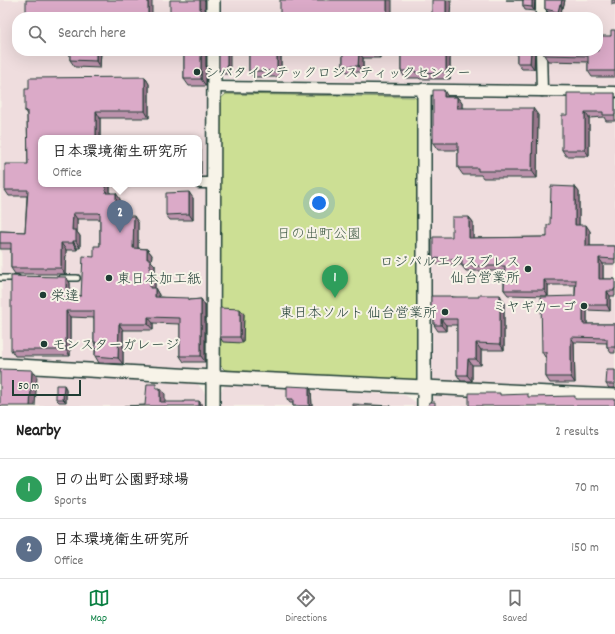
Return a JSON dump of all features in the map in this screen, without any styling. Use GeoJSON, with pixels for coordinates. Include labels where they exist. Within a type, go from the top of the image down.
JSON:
{"type":"FeatureCollection","features":[{"type":"Feature","properties":{"kind":"street"},"geometry":{"type":"LineString","coordinates":[[213,0],[213,12]]}},
{"type":"Feature","properties":{"kind":"street"},"geometry":{"type":"LineString","coordinates":[[541,0],[541,12]]}},
{"type":"Feature","properties":{"kind":"street"},"geometry":{"type":"LineString","coordinates":[[213,406],[214,56]]}},
{"type":"Feature","properties":{"kind":"street"},"geometry":{"type":"LineString","coordinates":[[541,56],[542,91]]}},
{"type":"Feature","properties":{"kind":"street"},"geometry":{"type":"LineString","coordinates":[[214,87],[615,92]]}},
{"type":"Feature","properties":{"kind":"street"},"geometry":{"type":"LineString","coordinates":[[424,90],[424,406]]}},
{"type":"Feature","properties":{"kind":"street"},"geometry":{"type":"LineString","coordinates":[[202,183],[213,183]]}},
{"type":"Feature","properties":{"kind":"street"},"geometry":{"type":"LineString","coordinates":[[0,366],[615,396]]}},
{"type":"Feature","properties":{"kind":"lane"},"geometry":{"type":"LineString","coordinates":[[0,278],[23,278]]}},
{"type":"Feature","properties":{"kind":"lane"},"geometry":{"type":"LineString","coordinates":[[54,278],[77,278]]}},
{"type":"Feature","properties":{"kind":"shaded area"},"geometry":{"type":"Polygon","coordinates":[[[0,0],[209,0],[209,12],[12,12],[12,56],[209,56],[210,361],[202,371],[2,361],[0,0]]]}},
{"type":"Feature","properties":{"kind":"shaded area"},"geometry":{"type":"Polygon","coordinates":[[[218,0],[537,0],[537,12],[218,12],[218,0]]]}},
{"type":"Feature","properties":{"kind":"shaded area"},"geometry":{"type":"Polygon","coordinates":[[[544,0],[615,0],[615,87],[544,86],[544,56],[603,56],[603,12],[544,12],[544,0]]]}},
{"type":"Feature","properties":{"kind":"shaded area"},"geometry":{"type":"Polygon","coordinates":[[[218,56],[537,56],[537,85],[226,80],[218,73],[218,56]]]}},
{"type":"Feature","properties":{"kind":"shaded area"},"geometry":{"type":"Polygon","coordinates":[[[437,95],[615,98],[615,391],[437,384],[429,377],[429,103],[437,95]]]}},
{"type":"Feature","properties":{"kind":"shaded area"},"geometry":{"type":"Polygon","coordinates":[[[0,371],[197,383],[205,393],[205,406],[0,406],[0,371]]]}},
{"type":"Feature","properties":{"kind":"shaded area"},"geometry":{"type":"Polygon","coordinates":[[[226,384],[405,395],[419,404],[419,406],[220,406],[220,392],[226,384]]]}},
{"type":"Feature","properties":{"kind":"shaded area"},"geometry":{"type":"Polygon","coordinates":[[[435,395],[615,404],[615,406],[428,406],[428,402],[435,395]]]}},
{"type":"Feature","properties":{"kind":"green space","name":"日の出町公園"},"geometry":{"type":"Polygon","coordinates":[[[226,94],[414,97],[420,101],[420,376],[415,382],[225,370],[219,364],[219,100],[226,94]]]}},
{"type":"Feature","properties":{"kind":"building"},"geometry":{"type":"Polygon","coordinates":[[[26,0],[148,0],[148,12],[26,12],[26,0]]]}},
{"type":"Feature","properties":{"kind":"building"},"geometry":{"type":"Polygon","coordinates":[[[170,0],[200,0],[201,12],[170,12],[170,0]]]}},
{"type":"Feature","properties":{"kind":"building"},"geometry":{"type":"Polygon","coordinates":[[[280,0],[387,0],[387,12],[280,12],[280,0]]]}},
{"type":"Feature","properties":{"kind":"building"},"geometry":{"type":"Polygon","coordinates":[[[432,0],[446,0],[446,12],[432,12],[432,0]]]}},
{"type":"Feature","properties":{"kind":"building"},"geometry":{"type":"Polygon","coordinates":[[[523,0],[532,0],[532,7],[523,6],[523,0]]]}},
{"type":"Feature","properties":{"kind":"building"},"geometry":{"type":"Polygon","coordinates":[[[545,0],[562,0],[558,12],[545,9],[545,0]]]}},
{"type":"Feature","properties":{"kind":"building"},"geometry":{"type":"Polygon","coordinates":[[[612,0],[615,0],[615,4],[612,4],[612,0]]]}},
{"type":"Feature","properties":{"kind":"building"},"geometry":{"type":"Polygon","coordinates":[[[611,30],[615,30],[615,71],[588,71],[588,56],[603,56],[603,36],[611,36],[611,30]]]}},
{"type":"Feature","properties":{"kind":"building"},"geometry":{"type":"Polygon","coordinates":[[[70,56],[96,56],[96,61],[70,60],[70,56]]]}},
{"type":"Feature","properties":{"kind":"building"},"geometry":{"type":"Polygon","coordinates":[[[184,56],[201,56],[201,79],[184,79],[184,56]]]}},
{"type":"Feature","properties":{"kind":"building"},"geometry":{"type":"Polygon","coordinates":[[[219,56],[227,56],[227,71],[219,71],[219,56]]]}},
{"type":"Feature","properties":{"kind":"building"},"geometry":{"type":"Polygon","coordinates":[[[249,56],[277,56],[277,71],[249,71],[249,56]]]}},
{"type":"Feature","properties":{"kind":"building"},"geometry":{"type":"Polygon","coordinates":[[[343,56],[359,56],[358,66],[343,66],[343,56]]]}},
{"type":"Feature","properties":{"kind":"building"},"geometry":{"type":"Polygon","coordinates":[[[401,56],[446,56],[446,72],[416,73],[416,71],[401,71],[401,56]]]}},
{"type":"Feature","properties":{"kind":"building"},"geometry":{"type":"Polygon","coordinates":[[[517,56],[531,56],[530,63],[517,63],[517,56]]]}},
{"type":"Feature","properties":{"kind":"building"},"geometry":{"type":"Polygon","coordinates":[[[145,77],[145,111],[96,111],[96,135],[38,135],[38,187],[106,187],[106,193],[116,193],[116,216],[134,216],[133,248],[147,249],[147,259],[150,259],[150,288],[155,288],[155,297],[189,298],[189,300],[201,299],[201,356],[180,356],[180,318],[148,317],[148,324],[119,324],[118,358],[95,356],[96,342],[94,342],[94,311],[66,311],[66,350],[11,350],[11,276],[66,277],[66,296],[81,296],[83,256],[94,257],[94,246],[100,246],[99,213],[73,213],[72,230],[76,230],[76,241],[73,241],[73,243],[61,243],[61,268],[11,268],[11,243],[0,243],[0,231],[25,232],[28,190],[5,190],[5,164],[28,164],[25,89],[29,89],[29,78],[145,77]]]}},
{"type":"Feature","properties":{"kind":"building"},"geometry":{"type":"Polygon","coordinates":[[[433,90],[444,90],[444,97],[457,97],[457,108],[533,108],[532,171],[478,171],[478,168],[458,168],[458,143],[433,143],[433,90]]]}},
{"type":"Feature","properties":{"kind":"building"},"geometry":{"type":"Polygon","coordinates":[[[567,93],[615,93],[615,115],[603,115],[603,112],[585,112],[585,150],[562,150],[562,115],[567,115],[567,93]]]}},
{"type":"Feature","properties":{"kind":"building"},"geometry":{"type":"Polygon","coordinates":[[[551,186],[575,187],[575,225],[586,225],[586,246],[615,246],[615,259],[599,258],[599,279],[615,279],[615,289],[614,291],[607,291],[607,305],[583,305],[583,324],[615,324],[615,347],[607,347],[607,339],[605,338],[571,337],[571,377],[546,377],[546,352],[542,352],[541,297],[575,296],[576,280],[544,280],[544,290],[504,290],[505,266],[462,266],[462,260],[433,258],[433,237],[452,237],[452,217],[469,217],[469,238],[547,237],[547,225],[550,225],[551,186]]]}},
{"type":"Feature","properties":{"kind":"building"},"geometry":{"type":"Polygon","coordinates":[[[189,192],[189,214],[166,215],[166,193],[189,192]]]}},
{"type":"Feature","properties":{"kind":"building"},"geometry":{"type":"Polygon","coordinates":[[[479,295],[500,295],[500,344],[476,343],[476,359],[468,359],[467,375],[457,375],[457,319],[441,319],[441,325],[434,325],[434,315],[431,315],[431,296],[479,297],[479,295]]]}},
{"type":"Feature","properties":{"kind":"building"},"geometry":{"type":"Polygon","coordinates":[[[220,308],[240,309],[240,337],[220,337],[220,308]]]}},
{"type":"Feature","properties":{"kind":"building"},"geometry":{"type":"Polygon","coordinates":[[[0,369],[32,370],[30,406],[0,406],[0,369]]]}},
{"type":"Feature","properties":{"kind":"building"},"geometry":{"type":"Polygon","coordinates":[[[607,370],[615,370],[615,384],[606,384],[607,370]]]}},
{"type":"Feature","properties":{"kind":"building"},"geometry":{"type":"Polygon","coordinates":[[[147,384],[156,384],[156,388],[160,388],[160,402],[199,401],[199,406],[124,406],[145,405],[147,384]]]}},
{"type":"Feature","properties":{"kind":"building"},"geometry":{"type":"Polygon","coordinates":[[[56,385],[64,385],[63,399],[56,399],[56,385]]]}},
{"type":"Feature","properties":{"kind":"building"},"geometry":{"type":"Polygon","coordinates":[[[287,386],[309,387],[309,406],[293,406],[293,399],[287,399],[287,386]]]}},
{"type":"Feature","properties":{"kind":"building"},"geometry":{"type":"Polygon","coordinates":[[[469,393],[500,393],[500,395],[528,394],[528,397],[575,396],[575,399],[615,399],[615,406],[469,406],[469,393]]]}},
{"type":"Feature","properties":{"kind":"building"},"geometry":{"type":"Polygon","coordinates":[[[429,402],[435,402],[435,406],[428,406],[429,402]]]}},
{"type":"Feature","properties":{"kind":"building"},"geometry":{"type":"Polygon","coordinates":[[[353,404],[391,406],[353,406],[353,404]]]}},
{"type":"Feature","properties":{"kind":"place","name":"シバタインテックロジスティックセンター"},"geometry":{"type":"Point","coordinates":[197,72]}},
{"type":"Feature","properties":{"kind":"place","name":"日本環境衛生研究所"},"geometry":{"type":"Point","coordinates":[120,233]}},
{"type":"Feature","properties":{"kind":"place","name":"ロジパルエクスプレス 仙台営業所"},"geometry":{"type":"Point","coordinates":[528,269]}},
{"type":"Feature","properties":{"kind":"place","name":"東日本加工紙"},"geometry":{"type":"Point","coordinates":[109,278]}},
{"type":"Feature","properties":{"kind":"place","name":"栄達"},"geometry":{"type":"Point","coordinates":[43,295]}},
{"type":"Feature","properties":{"kind":"place","name":"日の出町公園野球場"},"geometry":{"type":"Point","coordinates":[335,298]}},
{"type":"Feature","properties":{"kind":"place","name":"ミヤギカーゴ"},"geometry":{"type":"Point","coordinates":[584,306]}},
{"type":"Feature","properties":{"kind":"place","name":"東日本ソルト 仙台営業所"},"geometry":{"type":"Point","coordinates":[445,312]}},
{"type":"Feature","properties":{"kind":"place","name":"モンスターガレージ"},"geometry":{"type":"Point","coordinates":[44,344]}}]}
